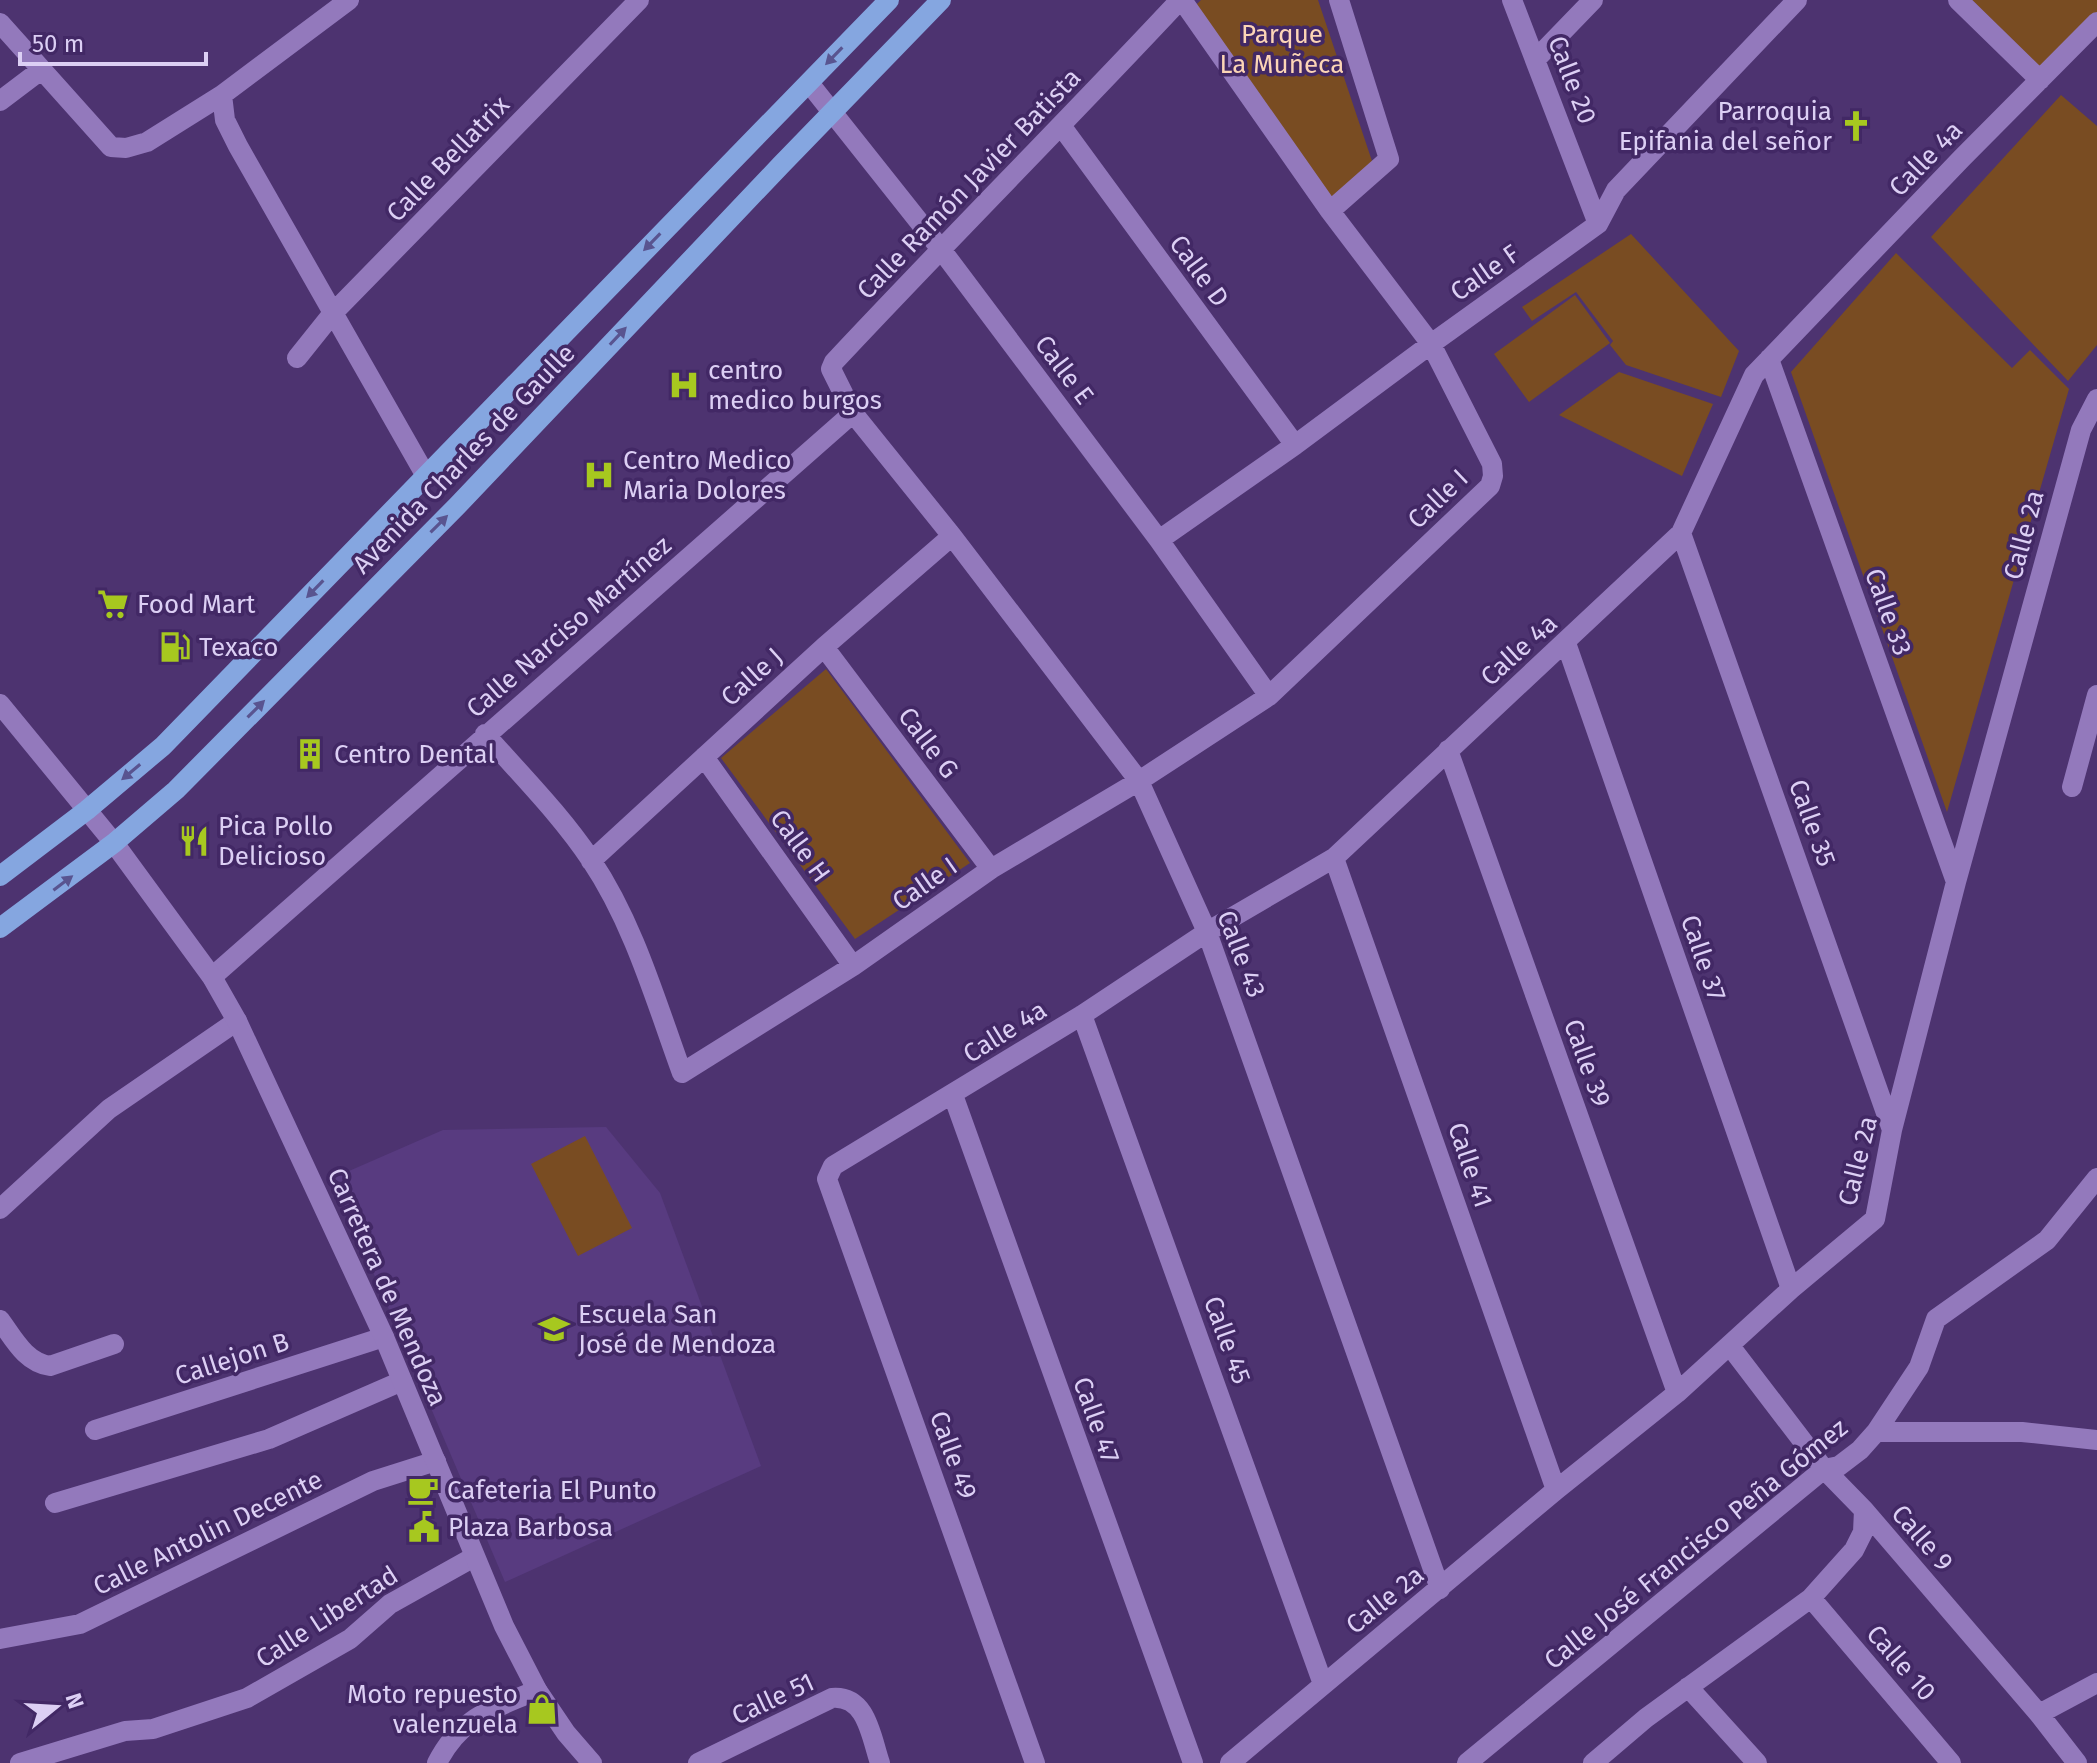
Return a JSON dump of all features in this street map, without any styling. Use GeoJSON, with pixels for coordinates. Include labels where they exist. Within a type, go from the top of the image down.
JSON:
{"type":"FeatureCollection","features":[{"type":"Feature","properties":{"kind":"main road","name":"Avenida Charles de Gaulle"},"geometry":{"type":"LineString","coordinates":[[0,876],[87,810],[163,746],[889,0]]}},
{"type":"Feature","properties":{"kind":"main road","name":"Avenida Charles de Gaulle"},"geometry":{"type":"LineString","coordinates":[[0,928],[114,843],[176,790],[457,506],[941,0]]}},
{"type":"Feature","properties":{"kind":"main road"},"geometry":{"type":"LineString","coordinates":[[757,136],[780,166]]}},
{"type":"Feature","properties":{"kind":"street"},"geometry":{"type":"LineString","coordinates":[[0,23],[111,147],[126,148],[147,142],[222,95],[349,0]]}},
{"type":"Feature","properties":{"kind":"street","name":"Calle Bellatrix"},"geometry":{"type":"LineString","coordinates":[[297,358],[333,313],[639,0]]}},
{"type":"Feature","properties":{"kind":"street"},"geometry":{"type":"LineString","coordinates":[[1181,0],[1330,211],[1431,344]]}},
{"type":"Feature","properties":{"kind":"street","name":"Calle Ramón Javier Batista"},"geometry":{"type":"LineString","coordinates":[[853,413],[832,376],[834,362],[1181,0]]}},
{"type":"Feature","properties":{"kind":"street"},"geometry":{"type":"LineString","coordinates":[[1330,211],[1389,159],[1339,0]]}},
{"type":"Feature","properties":{"kind":"street","name":"Calle 20"},"geometry":{"type":"LineString","coordinates":[[1512,0],[1598,224]]}},
{"type":"Feature","properties":{"kind":"street"},"geometry":{"type":"LineString","coordinates":[[1536,59],[1593,0]]}},
{"type":"Feature","properties":{"kind":"street","name":"Calle F"},"geometry":{"type":"LineString","coordinates":[[1159,540],[1598,224],[1616,190],[1797,0]]}},
{"type":"Feature","properties":{"kind":"street"},"geometry":{"type":"LineString","coordinates":[[1958,0],[2040,80]]}},
{"type":"Feature","properties":{"kind":"street","name":"Calle 4a"},"geometry":{"type":"LineString","coordinates":[[833,1166],[1082,1015],[1207,932],[1334,858],[1681,533],[1754,375],[2097,22]]}},
{"type":"Feature","properties":{"kind":"street"},"geometry":{"type":"LineString","coordinates":[[0,101],[41,70]]}},
{"type":"Feature","properties":{"kind":"street","name":"Calle E"},"geometry":{"type":"LineString","coordinates":[[809,83],[940,248],[1159,540],[1269,696]]}},
{"type":"Feature","properties":{"kind":"street"},"geometry":{"type":"LineString","coordinates":[[222,95],[225,120],[426,476]]}},
{"type":"Feature","properties":{"kind":"street","name":"Calle D"},"geometry":{"type":"LineString","coordinates":[[1062,127],[1295,445]]}},
{"type":"Feature","properties":{"kind":"street","name":"Calle I"},"geometry":{"type":"LineString","coordinates":[[485,734],[550,808],[591,861],[623,919],[682,1073],[853,966],[991,869],[1139,781],[1269,696],[1490,486],[1492,464],[1431,344]]}},
{"type":"Feature","properties":{"kind":"street","name":"Calle 33"},"geometry":{"type":"LineString","coordinates":[[1769,359],[1956,882]]}},
{"type":"Feature","properties":{"kind":"street","name":"Calle 2a"},"geometry":{"type":"LineString","coordinates":[[1230,1763],[1556,1490],[1677,1393],[1791,1289],[1875,1219],[1892,1130],[1956,882],[2068,473],[2081,430],[2097,399]]}},
{"type":"Feature","properties":{"kind":"street","name":"Calle 43"},"geometry":{"type":"LineString","coordinates":[[853,413],[952,536],[1139,781],[1207,932],[1440,1589]]}},
{"type":"Feature","properties":{"kind":"street","name":"Calle Narciso Martínez"},"geometry":{"type":"LineString","coordinates":[[212,977],[853,413]]}},
{"type":"Feature","properties":{"kind":"street","name":"Calle 35"},"geometry":{"type":"LineString","coordinates":[[1681,533],[1892,1130]]}},
{"type":"Feature","properties":{"kind":"street","name":"Calle J"},"geometry":{"type":"LineString","coordinates":[[591,861],[824,647],[952,536]]}},
{"type":"Feature","properties":{"kind":"street","name":"Calle 37"},"geometry":{"type":"LineString","coordinates":[[1566,643],[1791,1289]]}},
{"type":"Feature","properties":{"kind":"street","name":"Calle G"},"geometry":{"type":"LineString","coordinates":[[824,647],[991,869]]}},
{"type":"Feature","properties":{"kind":"street"},"geometry":{"type":"LineString","coordinates":[[2072,787],[2097,695]]}},
{"type":"Feature","properties":{"kind":"street","name":"Carretera de Mendoza"},"geometry":{"type":"LineString","coordinates":[[0,704],[114,843],[212,977],[237,1021],[384,1337],[504,1626],[537,1690],[566,1733],[592,1763]]}},
{"type":"Feature","properties":{"kind":"street","name":"Calle 39"},"geometry":{"type":"LineString","coordinates":[[1448,750],[1677,1393]]}},
{"type":"Feature","properties":{"kind":"street","name":"Calle H"},"geometry":{"type":"LineString","coordinates":[[704,757],[853,966]]}},
{"type":"Feature","properties":{"kind":"street","name":"Calle 41"},"geometry":{"type":"LineString","coordinates":[[1334,858],[1556,1490]]}},
{"type":"Feature","properties":{"kind":"street","name":"Calle 45"},"geometry":{"type":"LineString","coordinates":[[1082,1015],[1323,1684]]}},
{"type":"Feature","properties":{"kind":"street"},"geometry":{"type":"LineString","coordinates":[[0,1209],[109,1109],[237,1021]]}},
{"type":"Feature","properties":{"kind":"street","name":"Calle 47"},"geometry":{"type":"LineString","coordinates":[[953,1095],[1193,1763]]}},
{"type":"Feature","properties":{"kind":"street","name":"Calle 49"},"geometry":{"type":"LineString","coordinates":[[833,1166],[827,1179],[1035,1763]]}},
{"type":"Feature","properties":{"kind":"street","name":"Calle José Francisco Peña Gómez"},"geometry":{"type":"LineString","coordinates":[[1467,1763],[1824,1469],[1839,1466],[1860,1450],[1876,1432],[1919,1367],[1936,1319],[2047,1240],[2097,1178]]}},
{"type":"Feature","properties":{"kind":"street"},"geometry":{"type":"LineString","coordinates":[[0,1320],[30,1360],[39,1364],[50,1366],[114,1344]]}},
{"type":"Feature","properties":{"kind":"street","name":"Callejon B"},"geometry":{"type":"LineString","coordinates":[[95,1430],[384,1337]]}},
{"type":"Feature","properties":{"kind":"street","name":"Calle 9"},"geometry":{"type":"LineString","coordinates":[[1730,1346],[1824,1469],[1864,1510],[2039,1714],[2077,1763]]}},
{"type":"Feature","properties":{"kind":"street"},"geometry":{"type":"LineString","coordinates":[[55,1503],[269,1439],[402,1381]]}},
{"type":"Feature","properties":{"kind":"street"},"geometry":{"type":"LineString","coordinates":[[1876,1432],[2022,1432],[2097,1440]]}},
{"type":"Feature","properties":{"kind":"street","name":"Calle Antolin Decente"},"geometry":{"type":"LineString","coordinates":[[0,1639],[80,1624],[373,1481],[436,1461]]}},
{"type":"Feature","properties":{"kind":"street"},"geometry":{"type":"LineString","coordinates":[[1593,1763],[1646,1718],[1811,1598],[1854,1550],[1863,1532],[1864,1510]]}},
{"type":"Feature","properties":{"kind":"street","name":"Calle Libertad"},"geometry":{"type":"LineString","coordinates":[[20,1763],[125,1731],[153,1729],[247,1698],[350,1639],[390,1604],[474,1557]]}},
{"type":"Feature","properties":{"kind":"street","name":"Calle 10"},"geometry":{"type":"LineString","coordinates":[[1811,1598],[1951,1763]]}},
{"type":"Feature","properties":{"kind":"street"},"geometry":{"type":"LineString","coordinates":[[2039,1714],[2097,1683]]}},
{"type":"Feature","properties":{"kind":"street"},"geometry":{"type":"LineString","coordinates":[[1688,1687],[1757,1763]]}},
{"type":"Feature","properties":{"kind":"street"},"geometry":{"type":"LineString","coordinates":[[437,1763],[447,1743],[471,1719],[537,1690]]}},
{"type":"Feature","properties":{"kind":"street","name":"Calle 51"},"geometry":{"type":"LineString","coordinates":[[698,1763],[832,1698],[842,1697],[861,1708],[880,1763]]}},
{"type":"Feature","properties":{"kind":"shaded area","name":"Escuela San José de Mendoza"},"geometry":{"type":"Polygon","coordinates":[[[606,1127],[660,1193],[761,1466],[505,1582],[333,1178],[443,1130],[606,1127]]]}},
{"type":"Feature","properties":{"kind":"green space","name":"Parque La Muñeca"},"geometry":{"type":"Polygon","coordinates":[[[1201,0],[1318,0],[1373,164],[1331,201],[1193,8],[1201,0]]]}},
{"type":"Feature","properties":{"kind":"green space"},"geometry":{"type":"Polygon","coordinates":[[[1972,0],[2097,0],[2097,16],[2045,72],[1972,0]]]}},
{"type":"Feature","properties":{"kind":"green space"},"geometry":{"type":"Polygon","coordinates":[[[2061,95],[2097,126],[2097,345],[2068,381],[1931,237],[2061,95]]]}},
{"type":"Feature","properties":{"kind":"green space"},"geometry":{"type":"Polygon","coordinates":[[[1631,234],[1739,351],[1721,397],[1626,365],[1610,345],[1613,341],[1576,292],[1532,321],[1522,307],[1631,234]]]}},
{"type":"Feature","properties":{"kind":"green space"},"geometry":{"type":"Polygon","coordinates":[[[1896,253],[2012,368],[2030,350],[2069,389],[1947,812],[1791,372],[1896,253]]]}},
{"type":"Feature","properties":{"kind":"green space"},"geometry":{"type":"Polygon","coordinates":[[[1575,295],[1610,343],[1529,402],[1494,354],[1575,295]]]}},
{"type":"Feature","properties":{"kind":"green space"},"geometry":{"type":"Polygon","coordinates":[[[1619,372],[1713,404],[1682,476],[1559,415],[1619,372]]]}},
{"type":"Feature","properties":{"kind":"green space"},"geometry":{"type":"Polygon","coordinates":[[[826,669],[970,863],[855,939],[721,758],[826,669]]]}},
{"type":"Feature","properties":{"kind":"green space"},"geometry":{"type":"Polygon","coordinates":[[[585,1136],[632,1228],[578,1256],[531,1164],[585,1136]]]}},
{"type":"Feature","properties":{"kind":"place","name":"Parroquia Epifania del señor"},"geometry":{"type":"Point","coordinates":[1856,126]}},
{"type":"Feature","properties":{"kind":"place","name":"centro medico burgos"},"geometry":{"type":"Point","coordinates":[684,385]}},
{"type":"Feature","properties":{"kind":"place","name":"Centro Medico Maria Dolores"},"geometry":{"type":"Point","coordinates":[599,475]}},
{"type":"Feature","properties":{"kind":"place","name":"Food Mart"},"geometry":{"type":"Point","coordinates":[113,604]}},
{"type":"Feature","properties":{"kind":"place","name":"Texaco"},"geometry":{"type":"Point","coordinates":[175,647]}},
{"type":"Feature","properties":{"kind":"place","name":"Centro Dental"},"geometry":{"type":"Point","coordinates":[310,754]}},
{"type":"Feature","properties":{"kind":"place","name":"Pica Pollo Delicioso"},"geometry":{"type":"Point","coordinates":[194,841]}},
{"type":"Feature","properties":{"kind":"place","name":"Escuela San José de Mendoza"},"geometry":{"type":"Point","coordinates":[554,1329]}},
{"type":"Feature","properties":{"kind":"place","name":"Cafeteria El Punto"},"geometry":{"type":"Point","coordinates":[423,1490]}},
{"type":"Feature","properties":{"kind":"place","name":"Plaza Barbosa"},"geometry":{"type":"Point","coordinates":[424,1527]}},
{"type":"Feature","properties":{"kind":"place","name":"Moto repuesto valenzuela"},"geometry":{"type":"Point","coordinates":[542,1709]}}]}
